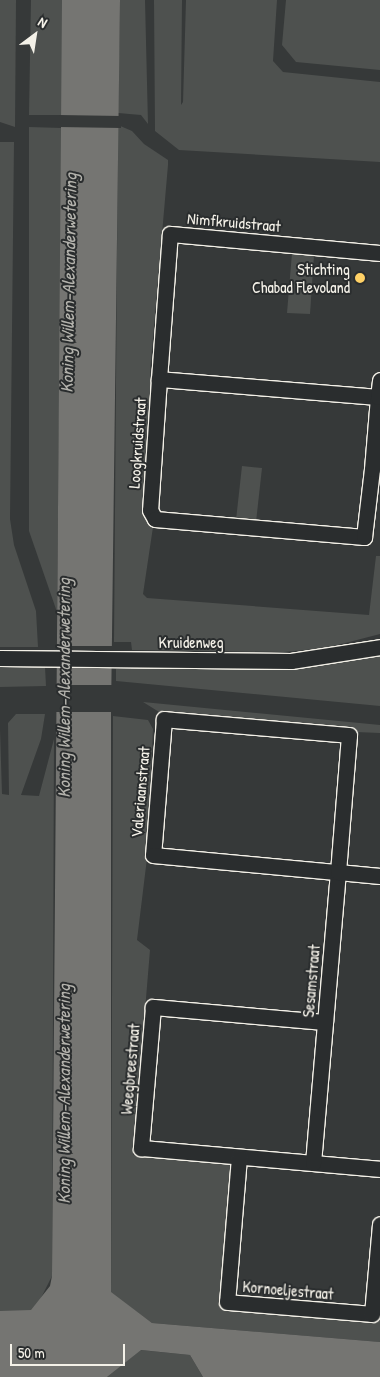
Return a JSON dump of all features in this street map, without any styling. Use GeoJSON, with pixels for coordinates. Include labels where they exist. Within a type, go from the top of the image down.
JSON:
{"type":"FeatureCollection","features":[{"type":"Feature","properties":{"kind":"street","name":"Nimfkruidstraat"},"geometry":{"type":"LineString","coordinates":[[159,379],[170,234],[380,253]]}},
{"type":"Feature","properties":{"kind":"street","name":"Loogkruidstraat"},"geometry":{"type":"LineString","coordinates":[[376,469],[364,537],[155,518],[150,510],[159,379],[378,397]]}},
{"type":"Feature","properties":{"kind":"street"},"geometry":{"type":"LineString","coordinates":[[376,469],[380,380]]}},
{"type":"Feature","properties":{"kind":"street","name":"Kruidenweg"},"geometry":{"type":"LineString","coordinates":[[0,658],[291,661],[380,647]]}},
{"type":"Feature","properties":{"kind":"street","name":"Valeriaanstraat"},"geometry":{"type":"LineString","coordinates":[[349,735],[164,720],[152,855],[380,876]]}},
{"type":"Feature","properties":{"kind":"street","name":"Sesamstraat"},"geometry":{"type":"LineString","coordinates":[[313,1163],[349,735]]}},
{"type":"Feature","properties":{"kind":"street","name":"Weegbreestraat"},"geometry":{"type":"LineString","coordinates":[[239,1156],[141,1148],[153,1007],[325,1022]]}},
{"type":"Feature","properties":{"kind":"street"},"geometry":{"type":"LineString","coordinates":[[239,1156],[380,1169]]}},
{"type":"Feature","properties":{"kind":"street","name":"Kornoeljestraat"},"geometry":{"type":"LineString","coordinates":[[239,1156],[227,1302],[372,1314],[380,1224]]}},
{"type":"Feature","properties":{"kind":"shaded area"},"geometry":{"type":"Polygon","coordinates":[[[0,0],[16,0],[15,127],[0,122],[0,0]]]}},
{"type":"Feature","properties":{"kind":"shaded area"},"geometry":{"type":"Polygon","coordinates":[[[31,0],[62,0],[62,115],[29,115],[31,0]]]}},
{"type":"Feature","properties":{"kind":"shaded area"},"geometry":{"type":"Polygon","coordinates":[[[120,0],[145,0],[148,124],[141,115],[118,113],[120,0]]]}},
{"type":"Feature","properties":{"kind":"shaded area"},"geometry":{"type":"Polygon","coordinates":[[[154,0],[182,0],[181,105],[183,102],[186,0],[277,0],[273,61],[283,72],[380,82],[380,162],[179,150],[155,131],[154,0]]]}},
{"type":"Feature","properties":{"kind":"shaded area"},"geometry":{"type":"Polygon","coordinates":[[[286,0],[380,0],[380,70],[296,62],[282,45],[286,0]]]}},
{"type":"Feature","properties":{"kind":"shaded area"},"geometry":{"type":"Polygon","coordinates":[[[118,125],[132,131],[144,144],[168,160],[150,372],[152,382],[142,513],[153,527],[143,594],[147,598],[369,615],[376,556],[380,556],[380,634],[326,648],[284,652],[132,650],[131,642],[114,642],[118,125]]]}},
{"type":"Feature","properties":{"kind":"shaded area"},"geometry":{"type":"Polygon","coordinates":[[[29,127],[62,128],[57,612],[29,531],[29,127]]]}},
{"type":"Feature","properties":{"kind":"shaded area"},"geometry":{"type":"Polygon","coordinates":[[[0,142],[14,142],[10,519],[14,545],[36,611],[38,647],[0,647],[0,142]]]}},
{"type":"Feature","properties":{"kind":"shaded area"},"geometry":{"type":"Polygon","coordinates":[[[292,253],[314,255],[310,314],[287,313],[292,253]]]}},
{"type":"Feature","properties":{"kind":"shaded area"},"geometry":{"type":"Polygon","coordinates":[[[242,466],[262,468],[256,522],[236,520],[242,466]]]}},
{"type":"Feature","properties":{"kind":"shaded area"},"geometry":{"type":"Polygon","coordinates":[[[380,654],[380,706],[116,681],[116,669],[131,669],[132,664],[287,669],[380,654]]]}},
{"type":"Feature","properties":{"kind":"shaded area"},"geometry":{"type":"Polygon","coordinates":[[[0,665],[45,667],[46,686],[0,687],[0,665]]]}},
{"type":"Feature","properties":{"kind":"shaded area"},"geometry":{"type":"Polygon","coordinates":[[[143,702],[380,725],[380,733],[332,731],[330,726],[164,715],[143,702]]]}},
{"type":"Feature","properties":{"kind":"shaded area"},"geometry":{"type":"Polygon","coordinates":[[[16,714],[45,714],[41,739],[21,795],[39,796],[54,739],[52,1276],[41,1298],[28,1377],[0,1377],[0,729],[2,794],[9,795],[8,723],[16,714]]]}},
{"type":"Feature","properties":{"kind":"shaded area"},"geometry":{"type":"Polygon","coordinates":[[[113,716],[148,720],[153,729],[148,850],[137,940],[150,950],[133,1155],[232,1163],[223,1307],[380,1321],[380,1342],[152,1323],[111,1293],[113,716]]]}},
{"type":"Feature","properties":{"kind":"shaded area"},"geometry":{"type":"Polygon","coordinates":[[[140,1350],[190,1355],[203,1377],[107,1377],[140,1350]]]}},
{"type":"Feature","properties":{"kind":"water","name":"Koning Willem-Alexanderwetering"},"geometry":{"type":"Polygon","coordinates":[[[62,0],[120,0],[111,715],[111,1292],[152,1323],[380,1342],[380,1377],[203,1377],[190,1355],[141,1350],[107,1377],[0,1377],[0,1311],[31,1310],[50,1286],[52,1276],[62,0]]]}},
{"type":"Feature","properties":{"kind":"pier"},"geometry":{"type":"Polygon","coordinates":[[[59,115],[121,116],[121,128],[59,127],[59,115]]]}},
{"type":"Feature","properties":{"kind":"pier"},"geometry":{"type":"Polygon","coordinates":[[[57,646],[114,646],[114,667],[56,666],[57,646]]]}},
{"type":"Feature","properties":{"kind":"pier"},"geometry":{"type":"Polygon","coordinates":[[[56,685],[114,685],[114,712],[56,712],[56,685]]]}},
{"type":"Feature","properties":{"kind":"place","name":"Stichting Chabad Flevoland"},"geometry":{"type":"Point","coordinates":[360,278]}}]}
